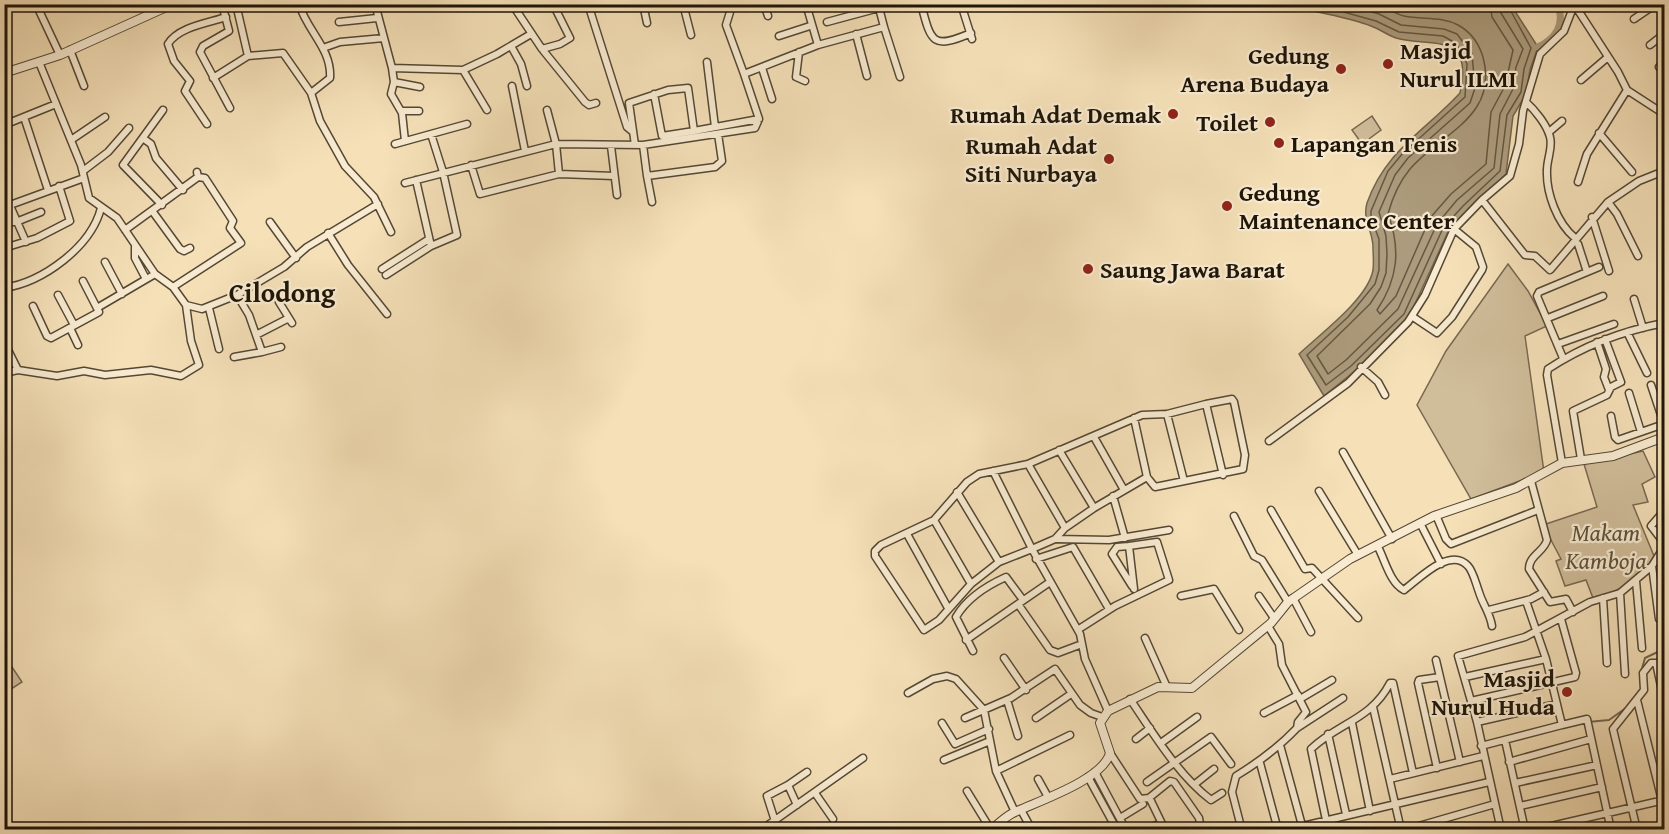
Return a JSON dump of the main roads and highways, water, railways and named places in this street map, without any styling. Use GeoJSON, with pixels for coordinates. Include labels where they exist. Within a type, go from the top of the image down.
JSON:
{"type":"FeatureCollection","features":[{"type":"Feature","properties":{"kind":"water"},"geometry":{"type":"Polygon","coordinates":[[[1309,5],[1511,5],[1538,47],[1530,70],[1526,94],[1513,116],[1506,174],[1448,232],[1409,317],[1355,371],[1324,396],[1299,354],[1362,293],[1373,270],[1373,247],[1366,209],[1375,185],[1395,155],[1460,93],[1463,73],[1461,59],[1447,46],[1396,38],[1364,23],[1309,10],[1309,5]]]}},
{"type":"Feature","properties":{"kind":"waterway"},"geometry":{"type":"LineString","coordinates":[[1538,47],[1550,39],[1557,30],[1560,18],[1558,4]]}},
{"type":"Feature","properties":{"kind":"waterway"},"geometry":{"type":"LineString","coordinates":[[1641,672],[1645,658],[1664,649]]}},
{"type":"Feature","properties":{"kind":"waterway"},"geometry":{"type":"LineString","coordinates":[[1588,722],[1609,720],[1626,708]]}},
{"type":"Feature","properties":{"kind":"place","name":"Masjid Nurul ILMI"},"geometry":{"type":"Point","coordinates":[1388,64]}},
{"type":"Feature","properties":{"kind":"place","name":"Gedung Arena Budaya"},"geometry":{"type":"Point","coordinates":[1341,69]}},
{"type":"Feature","properties":{"kind":"place","name":"Rumah Adat Demak"},"geometry":{"type":"Point","coordinates":[1173,114]}},
{"type":"Feature","properties":{"kind":"place","name":"Toilet"},"geometry":{"type":"Point","coordinates":[1270,122]}},
{"type":"Feature","properties":{"kind":"place","name":"Lapangan Tenis"},"geometry":{"type":"Point","coordinates":[1279,143]}},
{"type":"Feature","properties":{"kind":"place","name":"Rumah Adat Siti Nurbaya"},"geometry":{"type":"Point","coordinates":[1109,159]}},
{"type":"Feature","properties":{"kind":"place","name":"Gedung Maintenance Center"},"geometry":{"type":"Point","coordinates":[1227,206]}},
{"type":"Feature","properties":{"kind":"place","name":"Saung Jawa Barat"},"geometry":{"type":"Point","coordinates":[1088,269]}},
{"type":"Feature","properties":{"kind":"place","name":"Masjid Nurul Huda"},"geometry":{"type":"Point","coordinates":[1567,692]}},
{"type":"Feature","properties":{"kind":"district","name":"Cilodong"},"geometry":{"type":"Point","coordinates":[282,292]}},
{"type":"Feature","properties":{"kind":"park label","name":"Makam Kamboja"},"geometry":{"type":"Point","coordinates":[1606,546]}}]}
